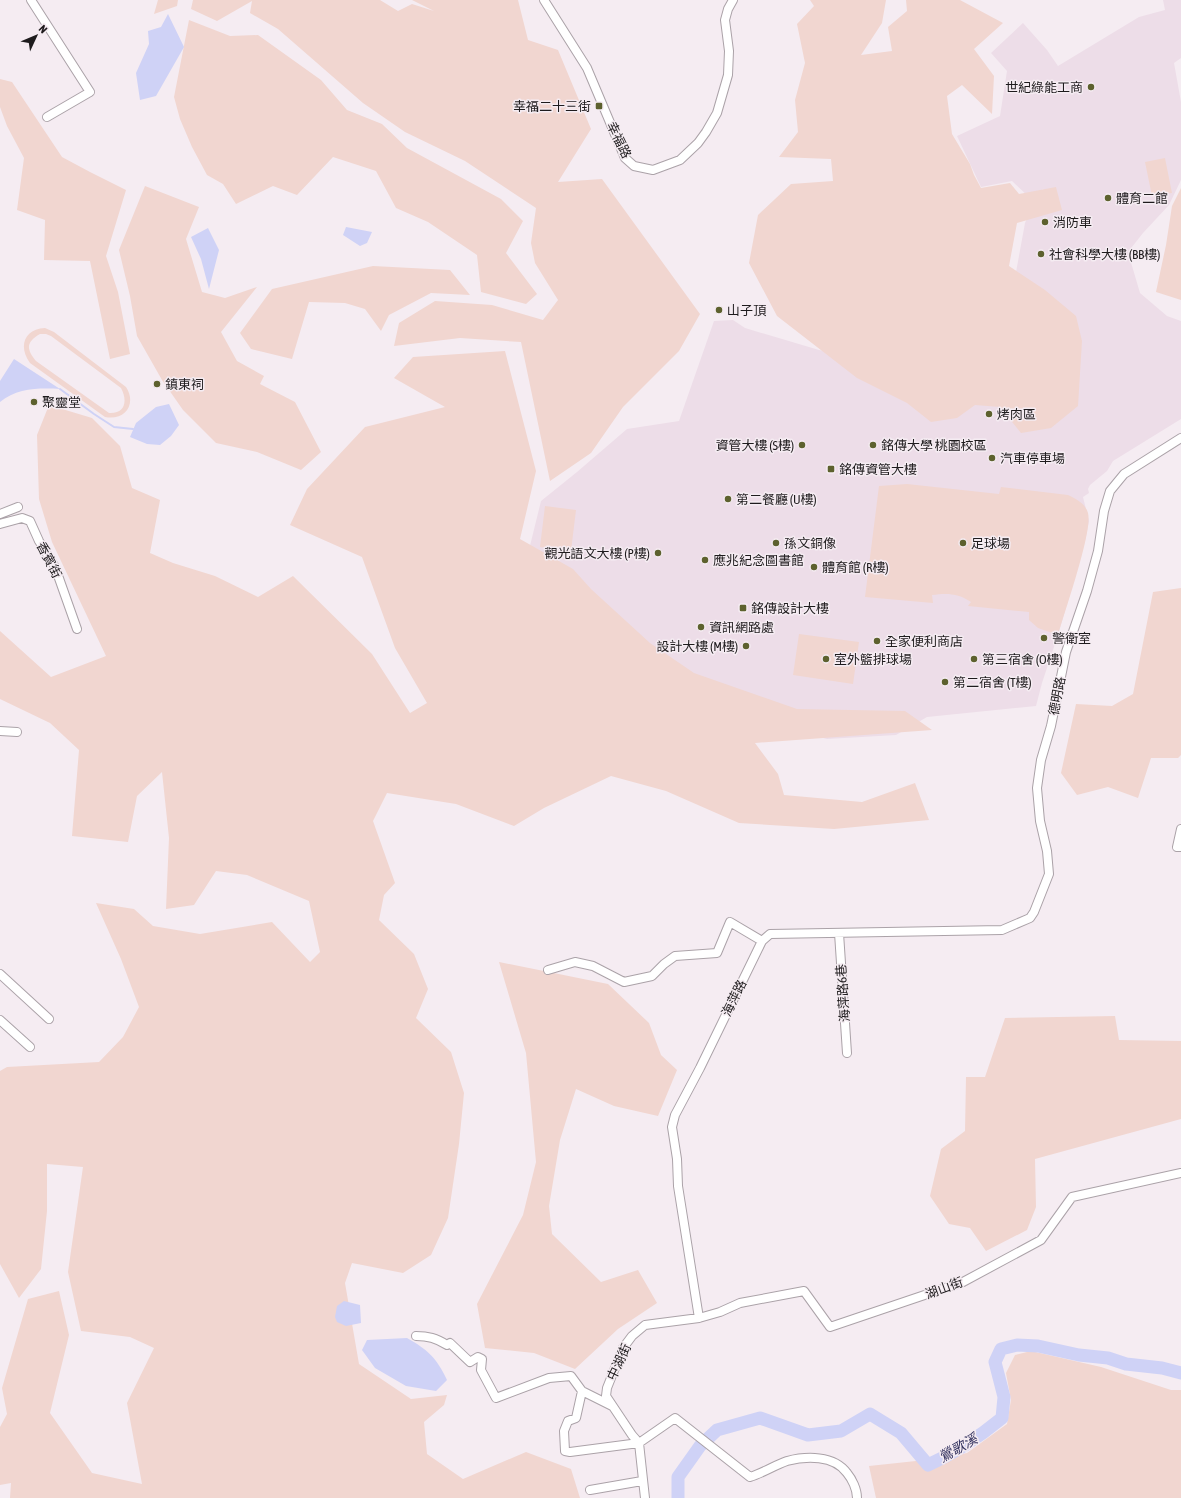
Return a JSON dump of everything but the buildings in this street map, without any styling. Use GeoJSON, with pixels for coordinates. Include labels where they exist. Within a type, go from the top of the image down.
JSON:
{"type":"FeatureCollection","features":[{"type":"Feature","properties":{"kind":"street"},"geometry":{"type":"LineString","coordinates":[[31,0],[90,92],[47,117]]}},
{"type":"Feature","properties":{"kind":"street","name":"幸福路"},"geometry":{"type":"LineString","coordinates":[[544,0],[587,68],[625,158],[634,166],[653,170],[680,160],[698,143],[706,132],[716,113],[728,75],[729,51],[726,34],[726,20],[728,9],[733,0]]}},
{"type":"Feature","properties":{"kind":"street","name":"德明路"},"geometry":{"type":"LineString","coordinates":[[839,933],[1002,930],[1030,918],[1037,906],[1049,874],[1047,851],[1040,821],[1037,788],[1041,760],[1051,726],[1066,652],[1087,591],[1098,551],[1104,511],[1110,491],[1124,474],[1181,438]]}},
{"type":"Feature","properties":{"kind":"street"},"geometry":{"type":"LineString","coordinates":[[0,514],[18,507]]}},
{"type":"Feature","properties":{"kind":"street","name":"香賓街"},"geometry":{"type":"LineString","coordinates":[[0,524],[22,518],[30,522],[39,541],[55,567],[77,629]]}},
{"type":"Feature","properties":{"kind":"street"},"geometry":{"type":"LineString","coordinates":[[0,731],[17,732]]}},
{"type":"Feature","properties":{"kind":"street"},"geometry":{"type":"LineString","coordinates":[[1181,829],[1177,847],[1181,847]]}},
{"type":"Feature","properties":{"kind":"street"},"geometry":{"type":"LineString","coordinates":[[548,970],[575,962],[593,966],[624,982],[652,976],[675,956],[717,953],[730,922],[762,941],[770,934],[839,933]]}},
{"type":"Feature","properties":{"kind":"street","name":"海萍路6巷"},"geometry":{"type":"LineString","coordinates":[[839,933],[847,1053]]}},
{"type":"Feature","properties":{"kind":"street","name":"海萍路"},"geometry":{"type":"LineString","coordinates":[[699,1318],[678,1186],[677,1158],[672,1127],[675,1115],[700,1068],[762,941]]}},
{"type":"Feature","properties":{"kind":"street"},"geometry":{"type":"LineString","coordinates":[[0,974],[49,1019]]}},
{"type":"Feature","properties":{"kind":"street"},"geometry":{"type":"LineString","coordinates":[[0,1020],[30,1047]]}},
{"type":"Feature","properties":{"kind":"street","name":"湖山街"},"geometry":{"type":"LineString","coordinates":[[699,1318],[720,1312],[740,1303],[804,1291],[830,1327],[963,1282],[1041,1240],[1072,1198],[1181,1173]]}},
{"type":"Feature","properties":{"kind":"street","name":"中湖街"},"geometry":{"type":"LineString","coordinates":[[639,1443],[606,1396],[607,1388],[623,1348],[632,1336],[645,1325],[699,1318]]}},
{"type":"Feature","properties":{"kind":"street"},"geometry":{"type":"LineString","coordinates":[[416,1336],[429,1336],[447,1345],[450,1343],[470,1362],[478,1357],[482,1359],[482,1370],[496,1398],[549,1378],[571,1376],[582,1392],[613,1406]]}},
{"type":"Feature","properties":{"kind":"street"},"geometry":{"type":"LineString","coordinates":[[582,1392],[576,1418],[568,1421],[564,1431],[565,1451],[570,1452],[639,1443],[675,1418],[700,1436],[750,1477],[786,1462],[809,1458],[831,1461],[842,1466],[852,1480],[857,1498]]}},
{"type":"Feature","properties":{"kind":"street"},"geometry":{"type":"LineString","coordinates":[[639,1443],[645,1498]]}},
{"type":"Feature","properties":{"kind":"street"},"geometry":{"type":"LineString","coordinates":[[590,1490],[642,1480]]}},
{"type":"Feature","properties":{"kind":"shaded area"},"geometry":{"type":"Polygon","coordinates":[[[158,0],[178,0],[177,6],[154,14],[158,0]]]}},
{"type":"Feature","properties":{"kind":"shaded area"},"geometry":{"type":"Polygon","coordinates":[[[193,0],[380,0],[398,11],[412,4],[434,11],[412,0],[518,0],[528,40],[558,50],[591,129],[558,182],[602,179],[700,314],[679,351],[623,407],[591,453],[550,481],[521,342],[460,338],[394,346],[399,323],[435,301],[492,305],[543,320],[558,300],[535,263],[531,243],[536,208],[465,161],[405,132],[363,103],[278,29],[250,13],[252,1],[217,21],[191,9],[193,0]]]}},
{"type":"Feature","properties":{"kind":"shaded area"},"geometry":{"type":"Polygon","coordinates":[[[810,0],[886,0],[882,23],[861,55],[892,51],[888,27],[907,11],[906,0],[960,0],[1003,23],[974,49],[994,76],[992,114],[962,85],[947,96],[952,134],[970,164],[981,188],[1010,183],[1019,194],[1056,187],[1062,210],[1017,223],[1009,266],[1045,290],[1076,316],[1082,341],[1078,406],[1051,428],[1021,433],[1000,407],[975,405],[957,418],[931,422],[907,403],[857,378],[777,316],[749,263],[758,215],[791,184],[833,181],[831,159],[779,157],[798,132],[795,100],[805,63],[797,24],[814,6],[810,0]]]}},
{"type":"Feature","properties":{"kind":"shaded area","name":"銘傳大學 桃園校區"},"geometry":{"type":"Polygon","coordinates":[[[1163,0],[1181,0],[1181,58],[1174,63],[1181,102],[1181,180],[1169,205],[1128,252],[1140,293],[1167,316],[1181,321],[1181,419],[1113,461],[1107,471],[1090,485],[1088,489],[1089,493],[1083,497],[1089,521],[1085,541],[1036,706],[927,717],[896,735],[827,739],[675,700],[527,558],[541,501],[627,429],[679,421],[714,321],[733,320],[745,328],[819,350],[881,360],[1008,316],[1025,223],[1037,195],[1044,188],[1031,199],[1012,181],[981,187],[957,136],[1000,116],[1007,71],[991,53],[1023,23],[1047,50],[1058,66],[1139,17],[1165,10],[1163,0]]]}},
{"type":"Feature","properties":{"kind":"shaded area"},"geometry":{"type":"Polygon","coordinates":[[[189,20],[230,36],[258,35],[321,80],[347,110],[382,124],[407,148],[501,199],[523,221],[506,253],[537,294],[526,304],[481,292],[477,255],[428,222],[396,208],[376,171],[333,157],[297,195],[273,186],[236,204],[223,184],[207,175],[192,147],[180,119],[174,97],[189,20]]]}},
{"type":"Feature","properties":{"kind":"shaded area"},"geometry":{"type":"Polygon","coordinates":[[[0,79],[12,82],[62,157],[126,190],[106,256],[118,292],[130,354],[110,359],[90,261],[44,260],[45,220],[17,210],[24,158],[7,126],[0,107],[0,79]]]}},
{"type":"Feature","properties":{"kind":"shaded area"},"geometry":{"type":"Polygon","coordinates":[[[1165,158],[1172,193],[1152,196],[1145,162],[1165,158]]]}},
{"type":"Feature","properties":{"kind":"shaded area"},"geometry":{"type":"Polygon","coordinates":[[[145,186],[199,207],[186,239],[202,292],[225,298],[257,287],[221,332],[237,361],[264,376],[260,384],[295,402],[321,452],[301,470],[257,452],[216,443],[183,410],[162,380],[137,336],[130,296],[119,250],[145,186]]]}},
{"type":"Feature","properties":{"kind":"shaded area"},"geometry":{"type":"Polygon","coordinates":[[[1181,188],[1181,300],[1156,292],[1166,245],[1172,206],[1181,188]]]}},
{"type":"Feature","properties":{"kind":"shaded area"},"geometry":{"type":"Polygon","coordinates":[[[373,266],[450,270],[470,295],[431,293],[389,315],[381,331],[365,309],[345,303],[309,302],[292,359],[251,349],[240,333],[272,289],[373,266]]]}},
{"type":"Feature","properties":{"kind":"shaded area"},"geometry":{"type":"Polygon","coordinates":[[[45,328],[54,332],[126,387],[130,399],[127,410],[123,414],[112,418],[105,417],[30,363],[24,351],[25,340],[28,335],[38,329],[45,328]],[[40,334],[30,343],[30,353],[36,361],[109,413],[114,413],[122,409],[124,406],[124,398],[121,388],[51,336],[40,334]]]}},
{"type":"Feature","properties":{"kind":"shaded area"},"geometry":{"type":"Polygon","coordinates":[[[505,351],[536,471],[520,539],[573,569],[591,589],[650,643],[694,673],[797,709],[905,711],[932,730],[755,743],[778,774],[784,795],[862,802],[915,783],[929,820],[834,829],[739,823],[666,791],[611,776],[544,808],[514,826],[456,804],[387,793],[373,821],[395,883],[384,895],[379,920],[414,954],[428,989],[416,1018],[451,1052],[464,1093],[459,1144],[448,1218],[431,1255],[403,1273],[352,1263],[345,1283],[359,1364],[411,1399],[447,1395],[444,1405],[424,1422],[427,1454],[463,1479],[526,1452],[571,1469],[580,1498],[10,1498],[11,1483],[0,1485],[0,1427],[7,1414],[2,1388],[28,1299],[59,1291],[69,1335],[50,1413],[92,1473],[142,1484],[127,1403],[154,1348],[130,1337],[81,1331],[68,1272],[83,1167],[47,1164],[47,1211],[41,1269],[19,1298],[0,1264],[0,1071],[7,1067],[99,1062],[123,1037],[139,1007],[121,959],[96,903],[134,909],[153,926],[200,934],[272,922],[310,962],[320,952],[309,901],[247,875],[216,871],[194,905],[166,909],[169,838],[162,772],[137,796],[128,842],[72,836],[79,750],[50,723],[0,699],[0,631],[51,677],[106,656],[52,542],[39,499],[37,435],[49,405],[92,418],[120,446],[132,488],[160,500],[150,553],[173,563],[215,576],[258,597],[293,576],[372,654],[410,713],[427,703],[395,648],[362,557],[290,525],[307,489],[365,427],[445,407],[394,378],[413,357],[505,351]]]}},
{"type":"Feature","properties":{"kind":"shaded area"},"geometry":{"type":"Polygon","coordinates":[[[907,484],[999,494],[1001,487],[1068,495],[1082,504],[1088,513],[1086,537],[1058,635],[1038,628],[1029,620],[1029,612],[968,606],[971,602],[952,594],[932,595],[933,603],[865,597],[879,486],[907,484]]]}},
{"type":"Feature","properties":{"kind":"shaded area"},"geometry":{"type":"Polygon","coordinates":[[[545,506],[576,510],[571,551],[540,547],[545,506]]]}},
{"type":"Feature","properties":{"kind":"shaded area"},"geometry":{"type":"Polygon","coordinates":[[[1181,588],[1181,755],[1178,758],[1151,758],[1138,798],[1108,787],[1077,795],[1061,773],[1076,704],[1112,706],[1133,694],[1153,592],[1181,588]]]}},
{"type":"Feature","properties":{"kind":"shaded area","name":"室外籃排球場"},"geometry":{"type":"Polygon","coordinates":[[[799,634],[859,642],[853,684],[793,675],[799,634]]]}},
{"type":"Feature","properties":{"kind":"shaded area"},"geometry":{"type":"Polygon","coordinates":[[[499,962],[608,984],[649,1023],[661,1055],[677,1070],[658,1116],[614,1106],[576,1089],[560,1140],[549,1206],[552,1234],[601,1282],[638,1270],[657,1303],[618,1329],[575,1369],[534,1353],[485,1348],[477,1304],[523,1215],[536,1162],[526,1053],[499,962]]]}},
{"type":"Feature","properties":{"kind":"shaded area"},"geometry":{"type":"Polygon","coordinates":[[[1115,1016],[1119,1040],[1181,1041],[1181,1119],[1035,1159],[1036,1207],[1027,1230],[986,1251],[970,1228],[949,1224],[930,1196],[941,1149],[965,1131],[966,1077],[985,1077],[1005,1018],[1115,1016]]]}},
{"type":"Feature","properties":{"kind":"shaded area"},"geometry":{"type":"Polygon","coordinates":[[[1031,1351],[1101,1367],[1171,1390],[1181,1390],[1181,1498],[876,1498],[869,1466],[944,1458],[967,1453],[1007,1424],[1011,1400],[1006,1373],[1015,1355],[1031,1351]]]}},
{"type":"Feature","properties":{"kind":"water"},"geometry":{"type":"Polygon","coordinates":[[[168,14],[184,47],[156,96],[140,100],[136,73],[149,44],[148,31],[161,27],[168,14]]]}},
{"type":"Feature","properties":{"kind":"water"},"geometry":{"type":"Polygon","coordinates":[[[346,227],[372,232],[367,243],[360,246],[343,235],[346,227]]]}},
{"type":"Feature","properties":{"kind":"water"},"geometry":{"type":"Polygon","coordinates":[[[208,228],[219,250],[209,289],[201,259],[191,237],[208,228]]]}},
{"type":"Feature","properties":{"kind":"water"},"geometry":{"type":"Polygon","coordinates":[[[14,359],[60,389],[36,389],[21,391],[0,402],[0,381],[14,359]]]}},
{"type":"Feature","properties":{"kind":"water"},"geometry":{"type":"Polygon","coordinates":[[[169,404],[179,425],[171,436],[160,445],[147,444],[130,437],[136,423],[156,407],[169,404]]]}},
{"type":"Feature","properties":{"kind":"water"},"geometry":{"type":"Polygon","coordinates":[[[344,1301],[360,1305],[361,1323],[346,1326],[337,1322],[335,1317],[337,1306],[344,1301]]]}},
{"type":"Feature","properties":{"kind":"water"},"geometry":{"type":"Polygon","coordinates":[[[407,1338],[426,1350],[443,1372],[447,1380],[436,1391],[406,1386],[375,1368],[362,1350],[367,1340],[407,1338]]]}},
{"type":"Feature","properties":{"kind":"waterway"},"geometry":{"type":"LineString","coordinates":[[60,389],[114,427],[133,429]]}},
{"type":"Feature","properties":{"kind":"waterway","name":"鶯歌溪"},"geometry":{"type":"LineString","coordinates":[[678,1498],[678,1477],[700,1446],[717,1430],[760,1418],[808,1435],[841,1431],[870,1414],[901,1433],[928,1465],[948,1455],[985,1432],[1002,1418],[1004,1397],[995,1362],[1001,1349],[1017,1345],[1038,1346],[1079,1355],[1108,1358],[1126,1364],[1162,1368],[1181,1373]]}},
{"type":"Feature","properties":{"kind":"place","name":"世紀綠能工商"},"geometry":{"type":"Point","coordinates":[1091,87]}},
{"type":"Feature","properties":{"kind":"place","name":"幸福二十三街"},"geometry":{"type":"Point","coordinates":[599,106]}},
{"type":"Feature","properties":{"kind":"place","name":"體育二館"},"geometry":{"type":"Point","coordinates":[1108,198]}},
{"type":"Feature","properties":{"kind":"place","name":"消防車"},"geometry":{"type":"Point","coordinates":[1045,222]}},
{"type":"Feature","properties":{"kind":"place","name":"社會科學大樓 (BB樓)"},"geometry":{"type":"Point","coordinates":[1041,254]}},
{"type":"Feature","properties":{"kind":"place","name":"山子頂"},"geometry":{"type":"Point","coordinates":[719,310]}},
{"type":"Feature","properties":{"kind":"place","name":"鎮東祠"},"geometry":{"type":"Point","coordinates":[157,384]}},
{"type":"Feature","properties":{"kind":"place","name":"聚靈堂"},"geometry":{"type":"Point","coordinates":[34,402]}},
{"type":"Feature","properties":{"kind":"place","name":"烤肉區"},"geometry":{"type":"Point","coordinates":[989,414]}},
{"type":"Feature","properties":{"kind":"place","name":"資管大樓 (S樓)"},"geometry":{"type":"Point","coordinates":[802,445]}},
{"type":"Feature","properties":{"kind":"place","name":"銘傳大學 桃園校區"},"geometry":{"type":"Point","coordinates":[873,445]}},
{"type":"Feature","properties":{"kind":"place","name":"汽車停車場"},"geometry":{"type":"Point","coordinates":[992,458]}},
{"type":"Feature","properties":{"kind":"place","name":"銘傳資管大樓"},"geometry":{"type":"Point","coordinates":[831,469]}},
{"type":"Feature","properties":{"kind":"place","name":"第二餐廳 (U樓)"},"geometry":{"type":"Point","coordinates":[728,499]}},
{"type":"Feature","properties":{"kind":"place","name":"孫文銅像"},"geometry":{"type":"Point","coordinates":[776,543]}},
{"type":"Feature","properties":{"kind":"place","name":"足球場"},"geometry":{"type":"Point","coordinates":[963,543]}},
{"type":"Feature","properties":{"kind":"place","name":"觀光語文大樓 (P樓)"},"geometry":{"type":"Point","coordinates":[658,553]}},
{"type":"Feature","properties":{"kind":"place","name":"應兆紀念圖書館"},"geometry":{"type":"Point","coordinates":[705,560]}},
{"type":"Feature","properties":{"kind":"place","name":"體育館 (R樓)"},"geometry":{"type":"Point","coordinates":[814,567]}},
{"type":"Feature","properties":{"kind":"place","name":"銘傳設計大樓"},"geometry":{"type":"Point","coordinates":[743,608]}},
{"type":"Feature","properties":{"kind":"place","name":"資訊網路處"},"geometry":{"type":"Point","coordinates":[701,627]}},
{"type":"Feature","properties":{"kind":"place","name":"警衛室"},"geometry":{"type":"Point","coordinates":[1044,638]}},
{"type":"Feature","properties":{"kind":"place","name":"全家便利商店"},"geometry":{"type":"Point","coordinates":[877,641]}},
{"type":"Feature","properties":{"kind":"place","name":"設計大樓 (M樓)"},"geometry":{"type":"Point","coordinates":[746,646]}},
{"type":"Feature","properties":{"kind":"place","name":"室外籃排球場"},"geometry":{"type":"Point","coordinates":[826,659]}},
{"type":"Feature","properties":{"kind":"place","name":"第三宿舍 (O樓)"},"geometry":{"type":"Point","coordinates":[974,659]}},
{"type":"Feature","properties":{"kind":"place","name":"第二宿舍 (T樓)"},"geometry":{"type":"Point","coordinates":[945,682]}}]}
